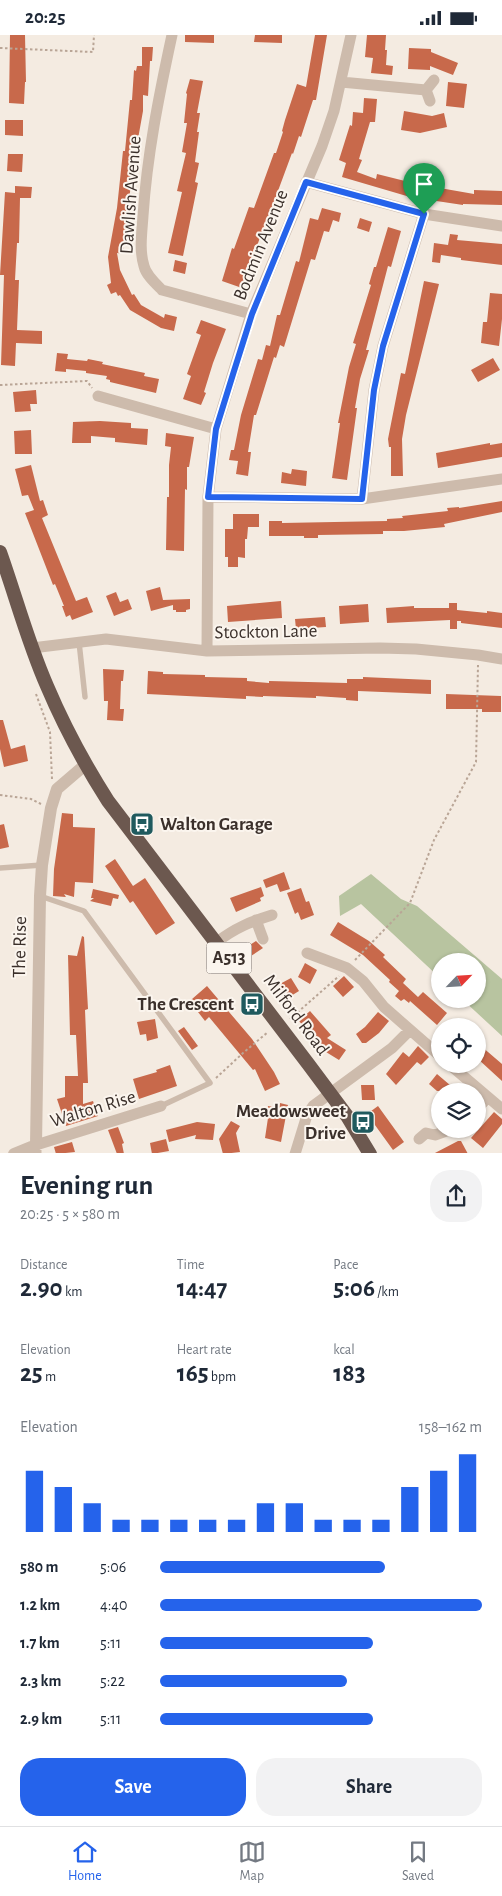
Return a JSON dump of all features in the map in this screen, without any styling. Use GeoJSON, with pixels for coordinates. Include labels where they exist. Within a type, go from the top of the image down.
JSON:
{"type":"FeatureCollection","features":[{"type":"Feature","properties":{"kind":"highway","name":"A513"},"geometry":{"type":"LineString","coordinates":[[0,552],[32,648]]}},
{"type":"Feature","properties":{"kind":"highway","name":"Milford Road"},"geometry":{"type":"LineString","coordinates":[[32,648],[50,693],[85,765],[108,801],[330,1093],[370,1153]]}},
{"type":"Feature","properties":{"kind":"street","name":"Dawlish Avenue"},"geometry":{"type":"LineString","coordinates":[[172,35],[155,116],[146,178],[141,255],[144,268],[162,290],[252,314]]}},
{"type":"Feature","properties":{"kind":"street","name":"Bodmin Avenue"},"geometry":{"type":"LineString","coordinates":[[206,651],[208,497],[216,429],[252,314],[322,146],[341,82],[351,35]]}},
{"type":"Feature","properties":{"kind":"street"},"geometry":{"type":"LineString","coordinates":[[341,82],[428,96],[434,80]]}},
{"type":"Feature","properties":{"kind":"street"},"geometry":{"type":"LineString","coordinates":[[306,182],[424,214],[502,226]]}},
{"type":"Feature","properties":{"kind":"street"},"geometry":{"type":"LineString","coordinates":[[362,499],[374,390],[381,355],[424,214]]}},
{"type":"Feature","properties":{"kind":"street"},"geometry":{"type":"LineString","coordinates":[[98,396],[216,429]]}},
{"type":"Feature","properties":{"kind":"street"},"geometry":{"type":"LineString","coordinates":[[208,497],[362,499],[502,479]]}},
{"type":"Feature","properties":{"kind":"street","name":"Stockton Lane"},"geometry":{"type":"LineString","coordinates":[[32,648],[106,639],[206,651],[380,648],[416,649],[502,659]]}},
{"type":"Feature","properties":{"kind":"street","name":"The Rise"},"geometry":{"type":"LineString","coordinates":[[36,1149],[42,865],[51,808],[57,789],[85,765]]}},
{"type":"Feature","properties":{"kind":"street"},"geometry":{"type":"LineString","coordinates":[[217,942],[232,930],[272,915]]}},
{"type":"Feature","properties":{"kind":"street"},"geometry":{"type":"LineString","coordinates":[[256,920],[263,939]]}},
{"type":"Feature","properties":{"kind":"street"},"geometry":{"type":"LineString","coordinates":[[316,953],[347,968],[363,981],[384,1007],[431,1048]]}},
{"type":"Feature","properties":{"kind":"street"},"geometry":{"type":"LineString","coordinates":[[295,1153],[306,1115],[313,1106],[392,1048],[410,1030]]}},
{"type":"Feature","properties":{"kind":"street"},"geometry":{"type":"LineString","coordinates":[[460,1073],[502,1109]]}},
{"type":"Feature","properties":{"kind":"street","name":"Walton Rise"},"geometry":{"type":"LineString","coordinates":[[36,1149],[161,1106]]}},
{"type":"Feature","properties":{"kind":"street"},"geometry":{"type":"LineString","coordinates":[[422,1132],[431,1134]]}},
{"type":"Feature","properties":{"kind":"street"},"geometry":{"type":"LineString","coordinates":[[14,1153],[36,1149]]}},
{"type":"Feature","properties":{"kind":"lane"},"geometry":{"type":"LineString","coordinates":[[79,642],[85,697]]}},
{"type":"Feature","properties":{"kind":"lane"},"geometry":{"type":"LineString","coordinates":[[0,868],[42,865]]}},
{"type":"Feature","properties":{"kind":"lane"},"geometry":{"type":"LineString","coordinates":[[40,896],[84,911],[210,1083],[161,1106]]}},
{"type":"Feature","properties":{"kind":"path"},"geometry":{"type":"LineString","coordinates":[[0,48],[93,52],[94,35]]}},
{"type":"Feature","properties":{"kind":"path"},"geometry":{"type":"LineString","coordinates":[[0,385],[87,381],[98,396]]}},
{"type":"Feature","properties":{"kind":"path"},"geometry":{"type":"LineString","coordinates":[[288,1021],[347,968],[410,903],[434,841],[476,762],[478,655]]}},
{"type":"Feature","properties":{"kind":"path"},"geometry":{"type":"LineString","coordinates":[[35,689],[50,732],[52,781]]}},
{"type":"Feature","properties":{"kind":"path"},"geometry":{"type":"LineString","coordinates":[[0,795],[31,799],[51,808]]}},
{"type":"Feature","properties":{"kind":"path"},"geometry":{"type":"LineString","coordinates":[[210,1083],[269,1032]]}},
{"type":"Feature","properties":{"kind":"green space"},"geometry":{"type":"Polygon","coordinates":[[[371,874],[401,899],[417,906],[472,953],[431,953],[431,970],[361,904],[340,916],[339,896],[371,874]]]}},
{"type":"Feature","properties":{"kind":"green space"},"geometry":{"type":"Polygon","coordinates":[[[486,965],[502,979],[502,1036],[486,1021],[486,1018],[483,1018],[472,1008],[486,1008],[486,965]]]}},
{"type":"Feature","properties":{"kind":"building"},"geometry":{"type":"Polygon","coordinates":[[[10,35],[25,35],[26,82],[24,104],[9,103],[10,35]]]}},
{"type":"Feature","properties":{"kind":"building"},"geometry":{"type":"Polygon","coordinates":[[[185,35],[214,35],[214,43],[185,42],[185,35]]]}},
{"type":"Feature","properties":{"kind":"building"},"geometry":{"type":"Polygon","coordinates":[[[255,35],[282,35],[282,43],[254,42],[255,35]]]}},
{"type":"Feature","properties":{"kind":"building"},"geometry":{"type":"Polygon","coordinates":[[[315,35],[327,35],[316,100],[313,100],[301,137],[299,136],[292,153],[257,246],[255,245],[242,288],[222,281],[232,248],[234,249],[249,207],[254,208],[274,153],[276,153],[297,84],[306,87],[315,35]]]}},
{"type":"Feature","properties":{"kind":"building"},"geometry":{"type":"Polygon","coordinates":[[[367,35],[386,35],[386,65],[393,66],[392,75],[371,73],[373,58],[365,57],[367,35]]]}},
{"type":"Feature","properties":{"kind":"building"},"geometry":{"type":"Polygon","coordinates":[[[142,47],[153,47],[152,61],[150,61],[148,96],[143,95],[143,111],[135,150],[128,209],[130,210],[128,236],[125,236],[123,254],[117,253],[120,270],[132,295],[134,294],[141,305],[164,318],[165,314],[177,317],[174,331],[161,328],[130,310],[120,295],[118,296],[116,292],[111,294],[107,285],[111,283],[108,257],[117,208],[123,151],[125,151],[134,70],[136,71],[137,66],[142,66],[142,47]]]}},
{"type":"Feature","properties":{"kind":"building"},"geometry":{"type":"Polygon","coordinates":[[[409,48],[431,49],[431,52],[458,63],[453,75],[430,66],[430,70],[408,69],[409,48]]]}},
{"type":"Feature","properties":{"kind":"building"},"geometry":{"type":"Polygon","coordinates":[[[190,79],[203,81],[197,113],[200,113],[195,162],[199,163],[195,182],[198,183],[183,256],[168,253],[182,192],[177,191],[186,153],[182,152],[187,123],[184,123],[186,93],[190,79]]]}},
{"type":"Feature","properties":{"kind":"building"},"geometry":{"type":"Polygon","coordinates":[[[448,82],[467,84],[464,108],[446,106],[448,82]]]}},
{"type":"Feature","properties":{"kind":"building"},"geometry":{"type":"Polygon","coordinates":[[[364,98],[377,99],[375,122],[370,122],[359,159],[362,160],[357,172],[376,179],[377,174],[417,184],[474,194],[474,190],[502,191],[502,205],[463,205],[410,197],[342,177],[346,163],[339,160],[350,125],[352,126],[353,112],[363,113],[364,98]]]}},
{"type":"Feature","properties":{"kind":"building"},"geometry":{"type":"Polygon","coordinates":[[[404,111],[432,116],[444,113],[447,127],[420,133],[401,130],[404,111]]]}},
{"type":"Feature","properties":{"kind":"building"},"geometry":{"type":"Polygon","coordinates":[[[5,120],[23,120],[23,136],[5,135],[5,120]]]}},
{"type":"Feature","properties":{"kind":"building"},"geometry":{"type":"Polygon","coordinates":[[[8,154],[23,154],[22,172],[7,171],[8,154]]]}},
{"type":"Feature","properties":{"kind":"building"},"geometry":{"type":"Polygon","coordinates":[[[15,186],[32,187],[31,198],[20,198],[19,243],[17,243],[15,280],[19,280],[17,330],[42,331],[42,344],[16,343],[15,366],[1,365],[4,275],[0,275],[5,192],[15,193],[15,186]]]}},
{"type":"Feature","properties":{"kind":"building"},"geometry":{"type":"Polygon","coordinates":[[[322,208],[341,213],[339,222],[333,220],[329,232],[324,231],[315,260],[311,259],[284,347],[280,345],[276,358],[274,357],[256,415],[254,415],[248,452],[251,452],[248,476],[236,474],[238,461],[229,460],[231,450],[234,450],[241,415],[258,359],[262,360],[266,345],[270,346],[277,315],[280,315],[296,261],[299,262],[310,218],[318,220],[322,208]]]}},
{"type":"Feature","properties":{"kind":"building"},"geometry":{"type":"Polygon","coordinates":[[[360,218],[372,222],[369,232],[357,228],[360,218]]]}},
{"type":"Feature","properties":{"kind":"building"},"geometry":{"type":"Polygon","coordinates":[[[388,227],[401,231],[391,267],[388,266],[366,350],[369,350],[360,379],[355,408],[357,408],[347,480],[332,478],[340,423],[338,423],[349,367],[356,344],[353,343],[371,285],[369,284],[374,267],[376,267],[388,227]]]}},
{"type":"Feature","properties":{"kind":"building"},"geometry":{"type":"Polygon","coordinates":[[[450,234],[458,235],[457,240],[502,244],[502,265],[461,260],[461,258],[441,255],[440,263],[432,262],[434,243],[448,245],[450,234]]]}},
{"type":"Feature","properties":{"kind":"building"},"geometry":{"type":"Polygon","coordinates":[[[175,260],[187,263],[185,274],[173,271],[175,260]]]}},
{"type":"Feature","properties":{"kind":"building"},"geometry":{"type":"Polygon","coordinates":[[[424,281],[439,284],[406,415],[402,439],[403,476],[391,476],[391,447],[389,447],[388,439],[401,373],[405,374],[424,281]]]}},
{"type":"Feature","properties":{"kind":"building"},"geometry":{"type":"Polygon","coordinates":[[[490,293],[502,294],[499,346],[481,343],[483,322],[487,322],[490,293]]]}},
{"type":"Feature","properties":{"kind":"building"},"geometry":{"type":"Polygon","coordinates":[[[201,320],[226,329],[213,363],[204,392],[206,393],[201,405],[183,399],[191,376],[187,374],[201,335],[196,333],[201,320]]]}},
{"type":"Feature","properties":{"kind":"building"},"geometry":{"type":"Polygon","coordinates":[[[57,353],[68,354],[67,359],[87,361],[88,359],[103,362],[102,364],[145,373],[144,376],[159,379],[156,393],[110,382],[110,380],[106,379],[107,376],[86,373],[86,371],[66,369],[66,372],[55,371],[57,353]]]}},
{"type":"Feature","properties":{"kind":"building"},"geometry":{"type":"Polygon","coordinates":[[[493,358],[500,370],[478,382],[471,370],[493,358]]]}},
{"type":"Feature","properties":{"kind":"building"},"geometry":{"type":"Polygon","coordinates":[[[36,390],[37,404],[30,404],[31,411],[15,412],[13,392],[36,390]]]}},
{"type":"Feature","properties":{"kind":"building"},"geometry":{"type":"Polygon","coordinates":[[[73,422],[131,423],[131,428],[148,429],[147,445],[115,442],[115,438],[91,436],[91,443],[72,443],[73,422]]]}},
{"type":"Feature","properties":{"kind":"building"},"geometry":{"type":"Polygon","coordinates":[[[31,430],[32,454],[15,454],[14,431],[31,430]]]}},
{"type":"Feature","properties":{"kind":"building"},"geometry":{"type":"Polygon","coordinates":[[[166,433],[194,437],[189,467],[187,467],[187,490],[185,489],[184,551],[166,550],[167,497],[169,497],[171,447],[165,446],[166,433]]]}},
{"type":"Feature","properties":{"kind":"building"},"geometry":{"type":"Polygon","coordinates":[[[490,443],[490,445],[502,443],[502,457],[438,468],[436,453],[490,443]]]}},
{"type":"Feature","properties":{"kind":"building"},"geometry":{"type":"Polygon","coordinates":[[[31,465],[40,501],[43,500],[48,515],[42,518],[76,601],[87,597],[93,612],[72,620],[70,615],[66,617],[62,606],[64,606],[55,584],[53,585],[25,513],[34,510],[28,495],[22,496],[15,469],[31,465]]]}},
{"type":"Feature","properties":{"kind":"building"},"geometry":{"type":"Polygon","coordinates":[[[292,469],[307,471],[306,486],[281,483],[282,472],[291,474],[292,469]]]}},
{"type":"Feature","properties":{"kind":"building"},"geometry":{"type":"Polygon","coordinates":[[[502,501],[502,512],[444,524],[445,527],[383,531],[383,534],[318,535],[318,538],[269,536],[269,521],[282,521],[282,523],[387,521],[387,519],[403,518],[402,516],[448,511],[447,508],[459,508],[502,501]]]}},
{"type":"Feature","properties":{"kind":"building"},"geometry":{"type":"Polygon","coordinates":[[[233,514],[259,514],[259,527],[248,527],[247,539],[245,539],[245,558],[238,557],[238,567],[228,567],[228,557],[225,557],[225,529],[233,529],[233,514]]]}},
{"type":"Feature","properties":{"kind":"building"},"geometry":{"type":"Polygon","coordinates":[[[160,587],[163,600],[190,599],[190,609],[186,610],[186,612],[176,612],[176,610],[173,610],[173,605],[151,611],[146,591],[160,587]]]}},
{"type":"Feature","properties":{"kind":"building"},"geometry":{"type":"Polygon","coordinates":[[[116,592],[120,602],[128,599],[132,609],[114,616],[106,596],[116,592]]]}},
{"type":"Feature","properties":{"kind":"building"},"geometry":{"type":"Polygon","coordinates":[[[281,601],[282,618],[228,622],[227,606],[281,601]]]}},
{"type":"Feature","properties":{"kind":"building"},"geometry":{"type":"Polygon","coordinates":[[[449,603],[457,603],[457,610],[502,613],[502,628],[457,621],[457,629],[450,629],[450,620],[387,623],[386,608],[414,606],[414,608],[449,608],[449,603]]]}},
{"type":"Feature","properties":{"kind":"building"},"geometry":{"type":"Polygon","coordinates":[[[368,604],[369,622],[340,624],[339,606],[368,604]]]}},
{"type":"Feature","properties":{"kind":"building"},"geometry":{"type":"Polygon","coordinates":[[[325,617],[326,627],[296,629],[295,619],[325,617]]]}},
{"type":"Feature","properties":{"kind":"building"},"geometry":{"type":"Polygon","coordinates":[[[103,669],[124,670],[123,681],[121,681],[120,709],[124,709],[123,721],[107,720],[108,701],[104,701],[103,669]]]}},
{"type":"Feature","properties":{"kind":"building"},"geometry":{"type":"Polygon","coordinates":[[[148,671],[163,672],[163,674],[205,675],[205,677],[247,678],[247,681],[269,683],[269,681],[347,683],[347,679],[363,679],[363,677],[431,680],[431,694],[358,691],[358,701],[346,700],[346,698],[316,696],[316,698],[246,696],[246,699],[147,694],[148,671]]]}},
{"type":"Feature","properties":{"kind":"building"},"geometry":{"type":"Polygon","coordinates":[[[446,694],[501,696],[501,712],[482,712],[482,709],[446,709],[446,694]]]}},
{"type":"Feature","properties":{"kind":"building"},"geometry":{"type":"Polygon","coordinates":[[[0,720],[3,720],[11,749],[25,745],[28,761],[4,767],[0,749],[0,720]]]}},
{"type":"Feature","properties":{"kind":"building"},"geometry":{"type":"Polygon","coordinates":[[[62,813],[73,814],[73,827],[95,828],[93,883],[75,882],[74,897],[64,894],[66,897],[53,896],[54,869],[62,813]]]}},
{"type":"Feature","properties":{"kind":"building"},"geometry":{"type":"Polygon","coordinates":[[[4,824],[9,847],[0,849],[0,825],[4,824]]]}},
{"type":"Feature","properties":{"kind":"building"},"geometry":{"type":"Polygon","coordinates":[[[115,859],[133,886],[145,878],[175,923],[156,935],[133,901],[130,903],[105,866],[115,859]]]}},
{"type":"Feature","properties":{"kind":"building"},"geometry":{"type":"Polygon","coordinates":[[[284,872],[290,889],[280,892],[277,884],[266,888],[263,880],[284,872]]]}},
{"type":"Feature","properties":{"kind":"building"},"geometry":{"type":"Polygon","coordinates":[[[261,887],[264,896],[260,898],[261,901],[236,912],[230,898],[261,887]]]}},
{"type":"Feature","properties":{"kind":"building"},"geometry":{"type":"Polygon","coordinates":[[[301,888],[306,902],[309,901],[314,915],[301,920],[298,912],[295,914],[287,893],[301,888]]]}},
{"type":"Feature","properties":{"kind":"building"},"geometry":{"type":"Polygon","coordinates":[[[93,889],[119,895],[118,899],[113,898],[111,906],[90,901],[94,898],[91,898],[93,889]]]}},
{"type":"Feature","properties":{"kind":"building"},"geometry":{"type":"Polygon","coordinates":[[[338,922],[369,941],[385,955],[383,957],[406,979],[403,983],[418,997],[423,992],[431,999],[431,1008],[441,1008],[447,1013],[443,1018],[431,1018],[431,1020],[410,1001],[409,1003],[404,999],[401,1001],[395,996],[399,991],[389,982],[390,980],[363,955],[330,935],[338,922]]]}},
{"type":"Feature","properties":{"kind":"building"},"geometry":{"type":"Polygon","coordinates":[[[82,936],[84,937],[88,1009],[85,1010],[88,1083],[83,1083],[83,1104],[93,1101],[98,1116],[66,1126],[57,1099],[65,1097],[65,1076],[78,1076],[76,1035],[70,1035],[68,955],[77,956],[82,936]]]}},
{"type":"Feature","properties":{"kind":"building"},"geometry":{"type":"Polygon","coordinates":[[[256,941],[263,948],[251,956],[245,948],[256,941]]]}},
{"type":"Feature","properties":{"kind":"building"},"geometry":{"type":"Polygon","coordinates":[[[305,963],[317,970],[310,984],[298,977],[305,963]]]}},
{"type":"Feature","properties":{"kind":"building"},"geometry":{"type":"Polygon","coordinates":[[[344,976],[354,987],[343,997],[333,986],[344,976]]]}},
{"type":"Feature","properties":{"kind":"building"},"geometry":{"type":"Polygon","coordinates":[[[291,978],[299,991],[286,999],[278,985],[291,978]]]}},
{"type":"Feature","properties":{"kind":"building"},"geometry":{"type":"Polygon","coordinates":[[[207,986],[252,1039],[280,1084],[265,1091],[255,1069],[253,1070],[209,1017],[205,1021],[198,1012],[197,1006],[184,1006],[207,986]]]}},
{"type":"Feature","properties":{"kind":"building"},"geometry":{"type":"Polygon","coordinates":[[[310,1011],[331,1035],[327,1038],[346,1050],[339,1060],[326,1052],[299,1021],[310,1011]]]}},
{"type":"Feature","properties":{"kind":"building"},"geometry":{"type":"Polygon","coordinates":[[[378,1012],[389,1021],[379,1033],[366,1043],[362,1043],[356,1034],[378,1012]]]}},
{"type":"Feature","properties":{"kind":"building"},"geometry":{"type":"Polygon","coordinates":[[[155,1019],[158,1038],[147,1041],[146,1034],[140,1035],[137,1022],[155,1019]]]}},
{"type":"Feature","properties":{"kind":"building"},"geometry":{"type":"Polygon","coordinates":[[[184,1027],[198,1046],[192,1050],[178,1031],[184,1027]]]}},
{"type":"Feature","properties":{"kind":"building"},"geometry":{"type":"Polygon","coordinates":[[[418,1046],[429,1057],[421,1065],[417,1062],[396,1085],[386,1074],[403,1052],[409,1057],[418,1046]]]}},
{"type":"Feature","properties":{"kind":"building"},"geometry":{"type":"Polygon","coordinates":[[[486,1050],[502,1064],[502,1081],[486,1066],[486,1050]]]}},
{"type":"Feature","properties":{"kind":"building"},"geometry":{"type":"Polygon","coordinates":[[[170,1065],[177,1086],[139,1099],[133,1079],[157,1072],[156,1070],[170,1065]]]}},
{"type":"Feature","properties":{"kind":"building"},"geometry":{"type":"Polygon","coordinates":[[[437,1074],[448,1083],[431,1083],[431,1086],[429,1084],[437,1074]]]}},
{"type":"Feature","properties":{"kind":"building"},"geometry":{"type":"Polygon","coordinates":[[[361,1085],[374,1085],[375,1100],[362,1100],[361,1085]]]}},
{"type":"Feature","properties":{"kind":"building"},"geometry":{"type":"Polygon","coordinates":[[[280,1103],[288,1105],[281,1142],[265,1138],[268,1106],[279,1108],[280,1103]]]}},
{"type":"Feature","properties":{"kind":"building"},"geometry":{"type":"Polygon","coordinates":[[[378,1106],[404,1142],[393,1150],[367,1114],[378,1106]]]}},
{"type":"Feature","properties":{"kind":"building"},"geometry":{"type":"Polygon","coordinates":[[[494,1112],[502,1119],[502,1124],[483,1148],[471,1138],[486,1138],[486,1121],[494,1112]]]}},
{"type":"Feature","properties":{"kind":"building"},"geometry":{"type":"Polygon","coordinates":[[[231,1121],[240,1126],[236,1133],[240,1152],[223,1153],[219,1139],[231,1121]]]}},
{"type":"Feature","properties":{"kind":"building"},"geometry":{"type":"Polygon","coordinates":[[[197,1122],[215,1124],[213,1140],[195,1139],[196,1135],[169,1142],[166,1130],[197,1122]]]}},
{"type":"Feature","properties":{"kind":"building"},"geometry":{"type":"Polygon","coordinates":[[[118,1127],[124,1143],[122,1144],[124,1153],[117,1153],[108,1130],[118,1127]]]}},
{"type":"Feature","properties":{"kind":"building"},"geometry":{"type":"Polygon","coordinates":[[[166,1139],[169,1151],[152,1153],[150,1143],[166,1139]]]}},
{"type":"Feature","properties":{"kind":"building"},"geometry":{"type":"Polygon","coordinates":[[[461,1141],[467,1153],[435,1153],[461,1141]]]}},
{"type":"Feature","properties":{"kind":"building"},"geometry":{"type":"Polygon","coordinates":[[[72,1142],[75,1152],[56,1153],[54,1147],[72,1142]]]}},
{"type":"Feature","properties":{"kind":"place","name":"Walton Garage"},"geometry":{"type":"Point","coordinates":[142,824]}},
{"type":"Feature","properties":{"kind":"place","name":"The Crescent"},"geometry":{"type":"Point","coordinates":[252,1004]}},
{"type":"Feature","properties":{"kind":"place","name":"Meadowsweet Drive"},"geometry":{"type":"Point","coordinates":[363,1122]}},
{"type":"Feature","properties":{"kind":"route"},"geometry":{"type":"LineString","coordinates":[[306,182],[424,214],[383,346],[374,390],[362,499],[208,497],[216,429],[234,371],[252,314],[306,182]]}}]}
